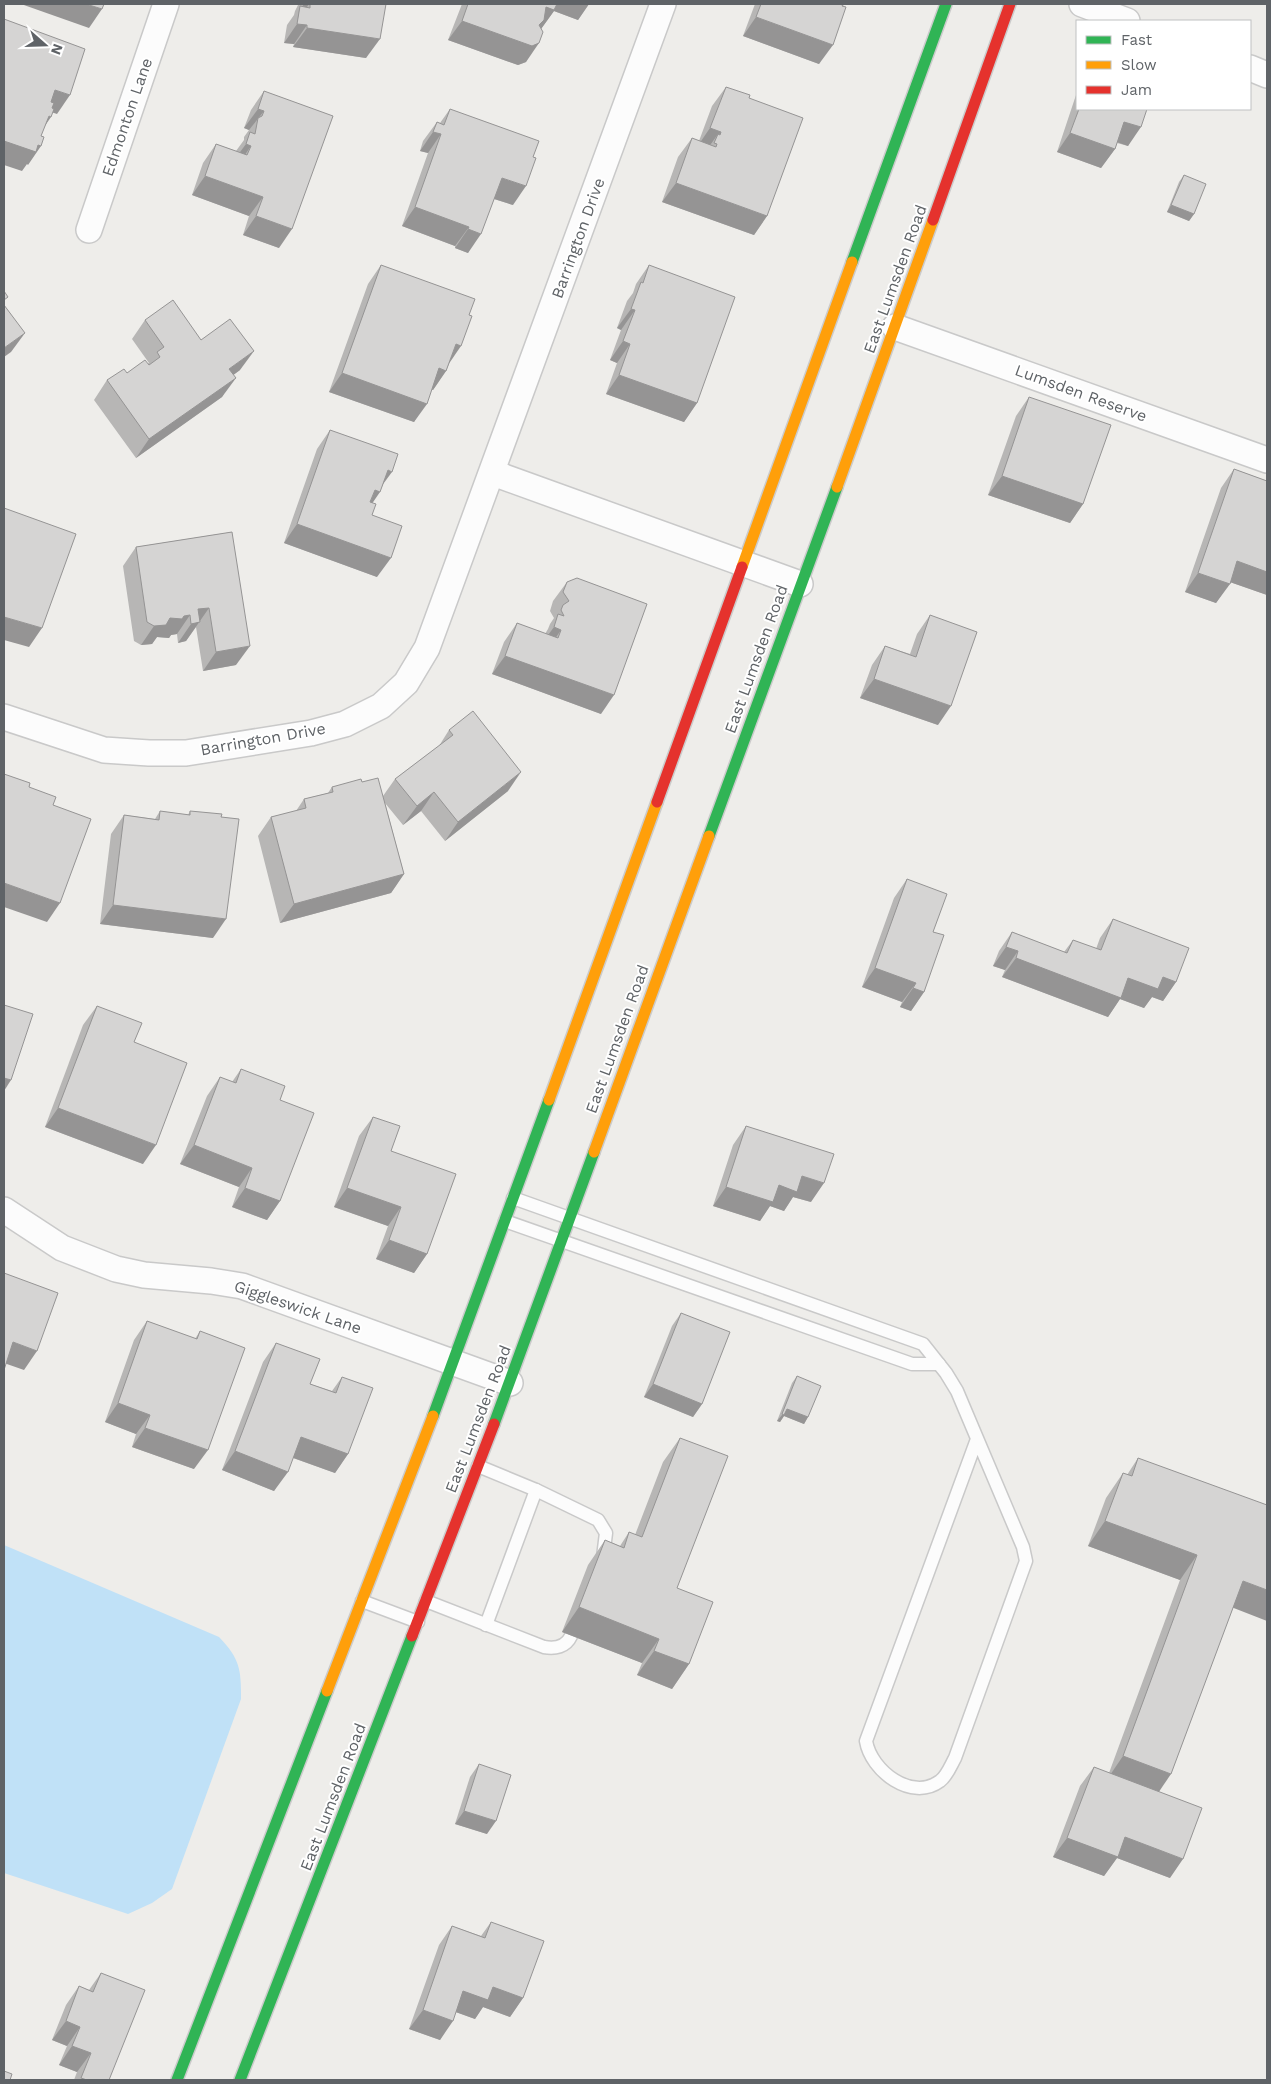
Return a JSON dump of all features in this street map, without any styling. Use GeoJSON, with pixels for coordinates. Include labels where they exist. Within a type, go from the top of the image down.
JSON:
{"type":"FeatureCollection","features":[{"type":"Feature","properties":{"kind":"main road"},"geometry":{"type":"LineString","coordinates":[[177,2080],[454,1362],[946,4]]}},
{"type":"Feature","properties":{"kind":"main road","name":"East Lumsden Road"},"geometry":{"type":"LineString","coordinates":[[240,2080],[510,1383],[800,584],[896,327],[1010,4]]}},
{"type":"Feature","properties":{"kind":"street","name":"Edmonton Lane"},"geometry":{"type":"LineString","coordinates":[[89,230],[166,4]]}},
{"type":"Feature","properties":{"kind":"street","name":"Barrington Drive"},"geometry":{"type":"LineString","coordinates":[[4,717],[104,750],[186,753],[311,733],[344,724],[381,706],[406,682],[427,648],[493,473],[663,4]]}},
{"type":"Feature","properties":{"kind":"street"},"geometry":{"type":"LineString","coordinates":[[1082,4],[1124,20]]}},
{"type":"Feature","properties":{"kind":"street"},"geometry":{"type":"LineString","coordinates":[[1251,68],[1267,75]]}},
{"type":"Feature","properties":{"kind":"street","name":"Lumsden Reserve"},"geometry":{"type":"LineString","coordinates":[[896,327],[1267,460]]}},
{"type":"Feature","properties":{"kind":"street"},"geometry":{"type":"LineString","coordinates":[[493,473],[800,584]]}},
{"type":"Feature","properties":{"kind":"street","name":"Giggleswick Lane"},"geometry":{"type":"LineString","coordinates":[[4,1210],[62,1248],[116,1269],[144,1275],[211,1281],[242,1286],[510,1383]]}},
{"type":"Feature","properties":{"kind":"lane"},"geometry":{"type":"LineString","coordinates":[[513,1198],[570,1220],[923,1344],[939,1364],[957,1391],[1023,1548],[1026,1561],[955,1758],[941,1780],[918,1788],[905,1785],[883,1772],[868,1753],[866,1741],[977,1439]]}},
{"type":"Feature","properties":{"kind":"lane"},"geometry":{"type":"LineString","coordinates":[[505,1221],[912,1364],[939,1364]]}},
{"type":"Feature","properties":{"kind":"lane"},"geometry":{"type":"LineString","coordinates":[[478,1466],[536,1490],[598,1520],[604,1526],[606,1542],[605,1554],[598,1569]]}},
{"type":"Feature","properties":{"kind":"lane"},"geometry":{"type":"LineString","coordinates":[[486,1625],[536,1490]]}},
{"type":"Feature","properties":{"kind":"lane"},"geometry":{"type":"LineString","coordinates":[[362,1601],[418,1622]]}},
{"type":"Feature","properties":{"kind":"lane"},"geometry":{"type":"LineString","coordinates":[[426,1601],[554,1649],[565,1644],[571,1636]]}},
{"type":"Feature","properties":{"kind":"water"},"geometry":{"type":"Polygon","coordinates":[[[4,1545],[219,1637],[231,1652],[238,1665],[241,1680],[241,1699],[172,1889],[152,1903],[128,1914],[4,1873],[4,1545]]]}},
{"type":"Feature","properties":{"kind":"building"},"geometry":{"type":"Polygon","coordinates":[[[86,4],[104,4],[102,9],[86,4]]]}},
{"type":"Feature","properties":{"kind":"building"},"geometry":{"type":"Polygon","coordinates":[[[310,4],[386,4],[380,39],[307,28],[307,25],[297,24],[300,6],[310,8],[310,4]]]}},
{"type":"Feature","properties":{"kind":"building"},"geometry":{"type":"Polygon","coordinates":[[[468,4],[557,4],[554,10],[546,7],[544,20],[539,25],[543,32],[539,43],[532,46],[462,21],[468,4]]]}},
{"type":"Feature","properties":{"kind":"building"},"geometry":{"type":"Polygon","coordinates":[[[761,4],[843,4],[842,6],[846,7],[833,45],[756,17],[761,4]]]}},
{"type":"Feature","properties":{"kind":"building"},"geometry":{"type":"Polygon","coordinates":[[[4,19],[85,49],[70,95],[55,90],[51,102],[54,103],[52,108],[54,109],[41,136],[44,137],[41,146],[38,145],[36,152],[4,141],[4,19]]]}},
{"type":"Feature","properties":{"kind":"building"},"geometry":{"type":"Polygon","coordinates":[[[726,87],[750,95],[749,98],[803,118],[767,216],[676,183],[692,138],[716,147],[717,144],[714,143],[721,132],[710,128],[726,87]]]}},
{"type":"Feature","properties":{"kind":"building"},"geometry":{"type":"Polygon","coordinates":[[[264,91],[333,116],[292,229],[256,216],[263,197],[205,176],[216,144],[247,155],[251,146],[246,144],[250,132],[255,134],[258,118],[262,116],[264,111],[258,109],[264,91]]]}},
{"type":"Feature","properties":{"kind":"building"},"geometry":{"type":"Polygon","coordinates":[[[450,109],[539,141],[533,157],[536,158],[526,186],[502,178],[481,234],[468,229],[469,227],[415,207],[441,134],[433,132],[437,122],[444,125],[450,109]]]}},
{"type":"Feature","properties":{"kind":"building"},"geometry":{"type":"Polygon","coordinates":[[[1079,110],[1147,110],[1141,127],[1124,122],[1115,149],[1070,133],[1079,110]]]}},
{"type":"Feature","properties":{"kind":"building"},"geometry":{"type":"Polygon","coordinates":[[[1184,175],[1206,184],[1194,214],[1171,205],[1184,175]]]}},
{"type":"Feature","properties":{"kind":"building"},"geometry":{"type":"Polygon","coordinates":[[[381,265],[475,299],[469,315],[472,316],[461,346],[456,344],[446,371],[439,368],[427,404],[342,373],[381,265]]]}},
{"type":"Feature","properties":{"kind":"building"},"geometry":{"type":"Polygon","coordinates":[[[649,265],[735,297],[697,403],[619,375],[630,344],[623,341],[635,310],[631,309],[649,265]]]}},
{"type":"Feature","properties":{"kind":"building"},"geometry":{"type":"Polygon","coordinates":[[[4,291],[8,297],[4,300],[4,291]]]}},
{"type":"Feature","properties":{"kind":"building"},"geometry":{"type":"Polygon","coordinates":[[[173,300],[201,340],[230,319],[254,351],[229,369],[236,378],[149,439],[107,380],[124,369],[127,373],[145,360],[149,365],[160,357],[157,352],[164,347],[145,320],[173,300]]]}},
{"type":"Feature","properties":{"kind":"building"},"geometry":{"type":"Polygon","coordinates":[[[4,305],[25,333],[4,348],[4,305]]]}},
{"type":"Feature","properties":{"kind":"building"},"geometry":{"type":"Polygon","coordinates":[[[1029,397],[1111,425],[1083,504],[1002,476],[1029,397]]]}},
{"type":"Feature","properties":{"kind":"building"},"geometry":{"type":"Polygon","coordinates":[[[330,430],[398,454],[392,472],[388,470],[380,492],[375,490],[370,502],[376,504],[372,515],[402,526],[391,558],[297,524],[330,430]]]}},
{"type":"Feature","properties":{"kind":"building"},"geometry":{"type":"Polygon","coordinates":[[[1234,469],[1267,481],[1267,572],[1237,561],[1230,584],[1198,573],[1234,469]]]}},
{"type":"Feature","properties":{"kind":"building"},"geometry":{"type":"Polygon","coordinates":[[[4,508],[76,534],[42,628],[4,617],[4,508]]]}},
{"type":"Feature","properties":{"kind":"building"},"geometry":{"type":"Polygon","coordinates":[[[232,532],[250,646],[216,652],[209,608],[198,609],[200,622],[191,624],[190,615],[184,616],[182,619],[170,618],[166,625],[154,626],[147,622],[136,547],[232,532]]]}},
{"type":"Feature","properties":{"kind":"building"},"geometry":{"type":"Polygon","coordinates":[[[577,578],[647,604],[614,695],[505,656],[517,623],[558,638],[561,630],[554,627],[558,614],[564,616],[561,610],[563,605],[569,601],[563,592],[567,582],[577,578]]]}},
{"type":"Feature","properties":{"kind":"building"},"geometry":{"type":"Polygon","coordinates":[[[930,615],[977,632],[951,706],[874,679],[885,646],[916,657],[930,615]]]}},
{"type":"Feature","properties":{"kind":"building"},"geometry":{"type":"Polygon","coordinates":[[[473,711],[521,772],[458,822],[434,792],[417,806],[395,779],[453,735],[449,730],[473,711]]]}},
{"type":"Feature","properties":{"kind":"building"},"geometry":{"type":"Polygon","coordinates":[[[4,774],[30,783],[29,787],[56,797],[53,805],[91,819],[60,903],[4,883],[4,774]]]}},
{"type":"Feature","properties":{"kind":"building"},"geometry":{"type":"Polygon","coordinates":[[[378,778],[404,874],[294,904],[271,817],[306,808],[304,799],[333,792],[332,787],[361,779],[362,782],[378,778]]]}},
{"type":"Feature","properties":{"kind":"building"},"geometry":{"type":"Polygon","coordinates":[[[160,811],[190,815],[190,811],[222,814],[221,817],[239,819],[226,919],[113,905],[124,815],[159,820],[160,811]]]}},
{"type":"Feature","properties":{"kind":"building"},"geometry":{"type":"Polygon","coordinates":[[[907,879],[947,894],[933,932],[944,935],[924,992],[913,988],[916,983],[875,968],[907,879]]]}},
{"type":"Feature","properties":{"kind":"building"},"geometry":{"type":"Polygon","coordinates":[[[1113,919],[1189,948],[1176,982],[1163,977],[1158,989],[1128,978],[1121,998],[1016,958],[1018,951],[1006,947],[1012,932],[1067,953],[1073,940],[1101,950],[1113,919]]]}},
{"type":"Feature","properties":{"kind":"building"},"geometry":{"type":"Polygon","coordinates":[[[4,1005],[33,1014],[11,1080],[4,1078],[4,1005]]]}},
{"type":"Feature","properties":{"kind":"building"},"geometry":{"type":"Polygon","coordinates":[[[97,1006],[142,1023],[134,1042],[187,1063],[156,1145],[58,1108],[97,1006]]]}},
{"type":"Feature","properties":{"kind":"building"},"geometry":{"type":"Polygon","coordinates":[[[241,1069],[285,1086],[280,1100],[314,1113],[280,1201],[245,1188],[252,1168],[194,1145],[220,1077],[236,1083],[241,1069]]]}},
{"type":"Feature","properties":{"kind":"building"},"geometry":{"type":"Polygon","coordinates":[[[373,1117],[400,1126],[391,1151],[456,1174],[427,1254],[389,1240],[401,1207],[347,1188],[373,1117]]]}},
{"type":"Feature","properties":{"kind":"building"},"geometry":{"type":"Polygon","coordinates":[[[746,1126],[834,1154],[824,1183],[802,1176],[797,1192],[779,1185],[773,1202],[726,1187],[746,1126]]]}},
{"type":"Feature","properties":{"kind":"building"},"geometry":{"type":"Polygon","coordinates":[[[4,1273],[58,1293],[37,1351],[13,1342],[4,1370],[4,1273]]]}},
{"type":"Feature","properties":{"kind":"building"},"geometry":{"type":"Polygon","coordinates":[[[681,1313],[730,1332],[702,1404],[653,1384],[681,1313]]]}},
{"type":"Feature","properties":{"kind":"building"},"geometry":{"type":"Polygon","coordinates":[[[147,1321],[197,1339],[200,1331],[245,1348],[208,1450],[145,1428],[150,1415],[118,1403],[147,1321]]]}},
{"type":"Feature","properties":{"kind":"building"},"geometry":{"type":"Polygon","coordinates":[[[276,1343],[320,1359],[310,1384],[336,1393],[342,1377],[373,1388],[348,1454],[301,1437],[288,1472],[235,1451],[276,1343]]]}},
{"type":"Feature","properties":{"kind":"building"},"geometry":{"type":"Polygon","coordinates":[[[797,1376],[821,1386],[808,1417],[787,1409],[784,1415],[782,1414],[797,1376]]]}},
{"type":"Feature","properties":{"kind":"building"},"geometry":{"type":"Polygon","coordinates":[[[680,1438],[728,1456],[677,1588],[713,1602],[689,1664],[654,1651],[659,1639],[579,1607],[605,1540],[624,1548],[629,1532],[642,1537],[680,1438]]]}},
{"type":"Feature","properties":{"kind":"building"},"geometry":{"type":"Polygon","coordinates":[[[1138,1458],[1267,1505],[1267,1590],[1243,1581],[1171,1774],[1123,1756],[1197,1555],[1105,1521],[1123,1473],[1132,1476],[1138,1458]]]}},
{"type":"Feature","properties":{"kind":"building"},"geometry":{"type":"Polygon","coordinates":[[[479,1764],[511,1775],[496,1821],[464,1811],[479,1764]]]}},
{"type":"Feature","properties":{"kind":"building"},"geometry":{"type":"Polygon","coordinates":[[[1094,1767],[1202,1808],[1183,1859],[1125,1837],[1118,1857],[1067,1838],[1094,1767]]]}},
{"type":"Feature","properties":{"kind":"building"},"geometry":{"type":"Polygon","coordinates":[[[491,1922],[544,1941],[523,1998],[493,1987],[488,2000],[463,1991],[453,2021],[423,2010],[452,1926],[485,1938],[491,1922]]]}},
{"type":"Feature","properties":{"kind":"building"},"geometry":{"type":"Polygon","coordinates":[[[101,1973],[145,1990],[109,2080],[87,2080],[81,2078],[91,2053],[72,2046],[80,2027],[66,2021],[79,1986],[93,1992],[101,1973]]]}},
{"type":"Feature","properties":{"kind":"building"},"geometry":{"type":"Polygon","coordinates":[[[4,2071],[12,2074],[10,2080],[4,2080],[4,2071]]]}},
{"type":"Feature","properties":{"kind":"traffic: fast"},"geometry":{"type":"LineString","coordinates":[[852,262],[946,4]]}},
{"type":"Feature","properties":{"kind":"traffic: fast"},"geometry":{"type":"LineString","coordinates":[[709,836],[837,487]]}},
{"type":"Feature","properties":{"kind":"traffic: fast"},"geometry":{"type":"LineString","coordinates":[[433,1416],[549,1100]]}},
{"type":"Feature","properties":{"kind":"traffic: fast"},"geometry":{"type":"LineString","coordinates":[[494,1424],[594,1152]]}},
{"type":"Feature","properties":{"kind":"traffic: fast"},"geometry":{"type":"LineString","coordinates":[[240,2080],[412,1636]]}},
{"type":"Feature","properties":{"kind":"traffic: fast"},"geometry":{"type":"LineString","coordinates":[[177,2080],[327,1691]]}},
{"type":"Feature","properties":{"kind":"traffic: slow"},"geometry":{"type":"LineString","coordinates":[[837,487],[933,220]]}},
{"type":"Feature","properties":{"kind":"traffic: slow"},"geometry":{"type":"LineString","coordinates":[[742,567],[852,262]]}},
{"type":"Feature","properties":{"kind":"traffic: slow"},"geometry":{"type":"LineString","coordinates":[[549,1100],[657,802]]}},
{"type":"Feature","properties":{"kind":"traffic: slow"},"geometry":{"type":"LineString","coordinates":[[594,1152],[709,836]]}},
{"type":"Feature","properties":{"kind":"traffic: slow"},"geometry":{"type":"LineString","coordinates":[[327,1691],[433,1416]]}},
{"type":"Feature","properties":{"kind":"traffic: jam"},"geometry":{"type":"LineString","coordinates":[[933,220],[1010,4]]}},
{"type":"Feature","properties":{"kind":"traffic: jam"},"geometry":{"type":"LineString","coordinates":[[657,802],[742,567]]}},
{"type":"Feature","properties":{"kind":"traffic: jam"},"geometry":{"type":"LineString","coordinates":[[412,1636],[494,1424]]}}]}
